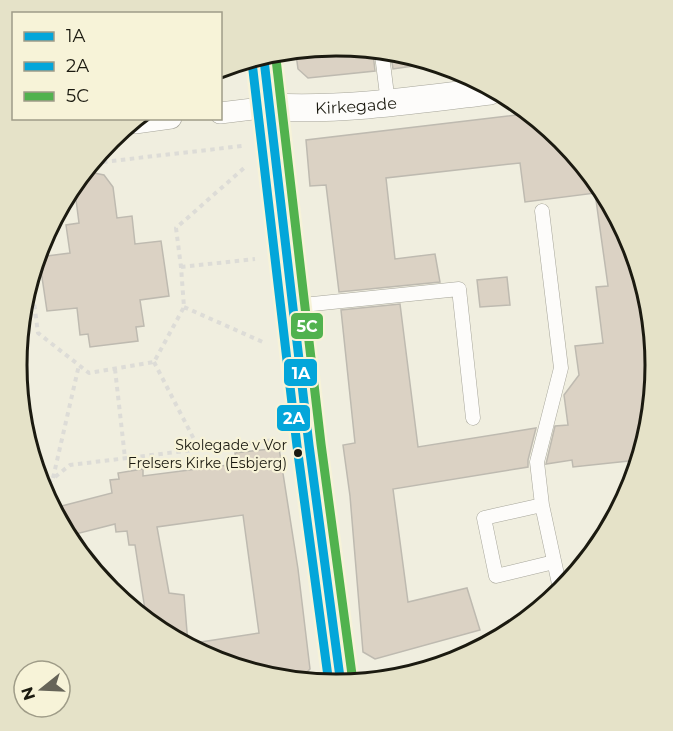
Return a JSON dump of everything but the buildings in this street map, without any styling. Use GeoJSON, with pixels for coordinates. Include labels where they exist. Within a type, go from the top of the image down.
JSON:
{"type":"FeatureCollection","features":[{"type":"Feature","properties":{"kind":"street"},"geometry":{"type":"LineString","coordinates":[[265,65],[308,436],[340,675]]}},
{"type":"Feature","properties":{"kind":"street","name":"Kirkegade"},"geometry":{"type":"LineString","coordinates":[[222,113],[270,107],[313,110],[481,92]]}},
{"type":"Feature","properties":{"kind":"lane"},"geometry":{"type":"LineString","coordinates":[[383,60],[388,103]]}},
{"type":"Feature","properties":{"kind":"lane"},"geometry":{"type":"LineString","coordinates":[[542,211],[561,368],[537,462],[542,506],[558,581]]}},
{"type":"Feature","properties":{"kind":"lane"},"geometry":{"type":"LineString","coordinates":[[293,306],[459,289],[473,418]]}},
{"type":"Feature","properties":{"kind":"lane"},"geometry":{"type":"LineString","coordinates":[[542,506],[484,518],[496,576],[554,562]]}},
{"type":"Feature","properties":{"kind":"path"},"geometry":{"type":"LineString","coordinates":[[103,162],[274,142]]}},
{"type":"Feature","properties":{"kind":"path"},"geometry":{"type":"LineString","coordinates":[[153,362],[183,307],[176,228],[274,142]]}},
{"type":"Feature","properties":{"kind":"path"},"geometry":{"type":"LineString","coordinates":[[181,267],[287,255]]}},
{"type":"Feature","properties":{"kind":"path"},"geometry":{"type":"LineString","coordinates":[[34,301],[38,333],[89,374],[153,362]]}},
{"type":"Feature","properties":{"kind":"path"},"geometry":{"type":"LineString","coordinates":[[183,307],[299,358]]}},
{"type":"Feature","properties":{"kind":"path"},"geometry":{"type":"LineString","coordinates":[[153,362],[199,449]]}},
{"type":"Feature","properties":{"kind":"path"},"geometry":{"type":"LineString","coordinates":[[53,478],[79,365]]}},
{"type":"Feature","properties":{"kind":"path"},"geometry":{"type":"LineString","coordinates":[[115,369],[125,458]]}},
{"type":"Feature","properties":{"kind":"path"},"geometry":{"type":"LineString","coordinates":[[50,481],[70,465],[308,436]]}},
{"type":"Feature","properties":{"kind":"transit line","name":"5C"},"geometry":{"type":"LineString","coordinates":[[276,62],[321,444],[352,674]]}},
{"type":"Feature","properties":{"kind":"transit line","name":"1A"},"geometry":{"type":"LineString","coordinates":[[265,65],[309,445],[340,675]]}},
{"type":"Feature","properties":{"kind":"transit line","name":"2A"},"geometry":{"type":"LineString","coordinates":[[253,68],[297,446],[328,675]]}},
{"type":"Feature","properties":{"kind":"place","name":"Skolegade v Vor Frelsers Kirke (Esbjerg)"},"geometry":{"type":"Point","coordinates":[298,453]}}]}
